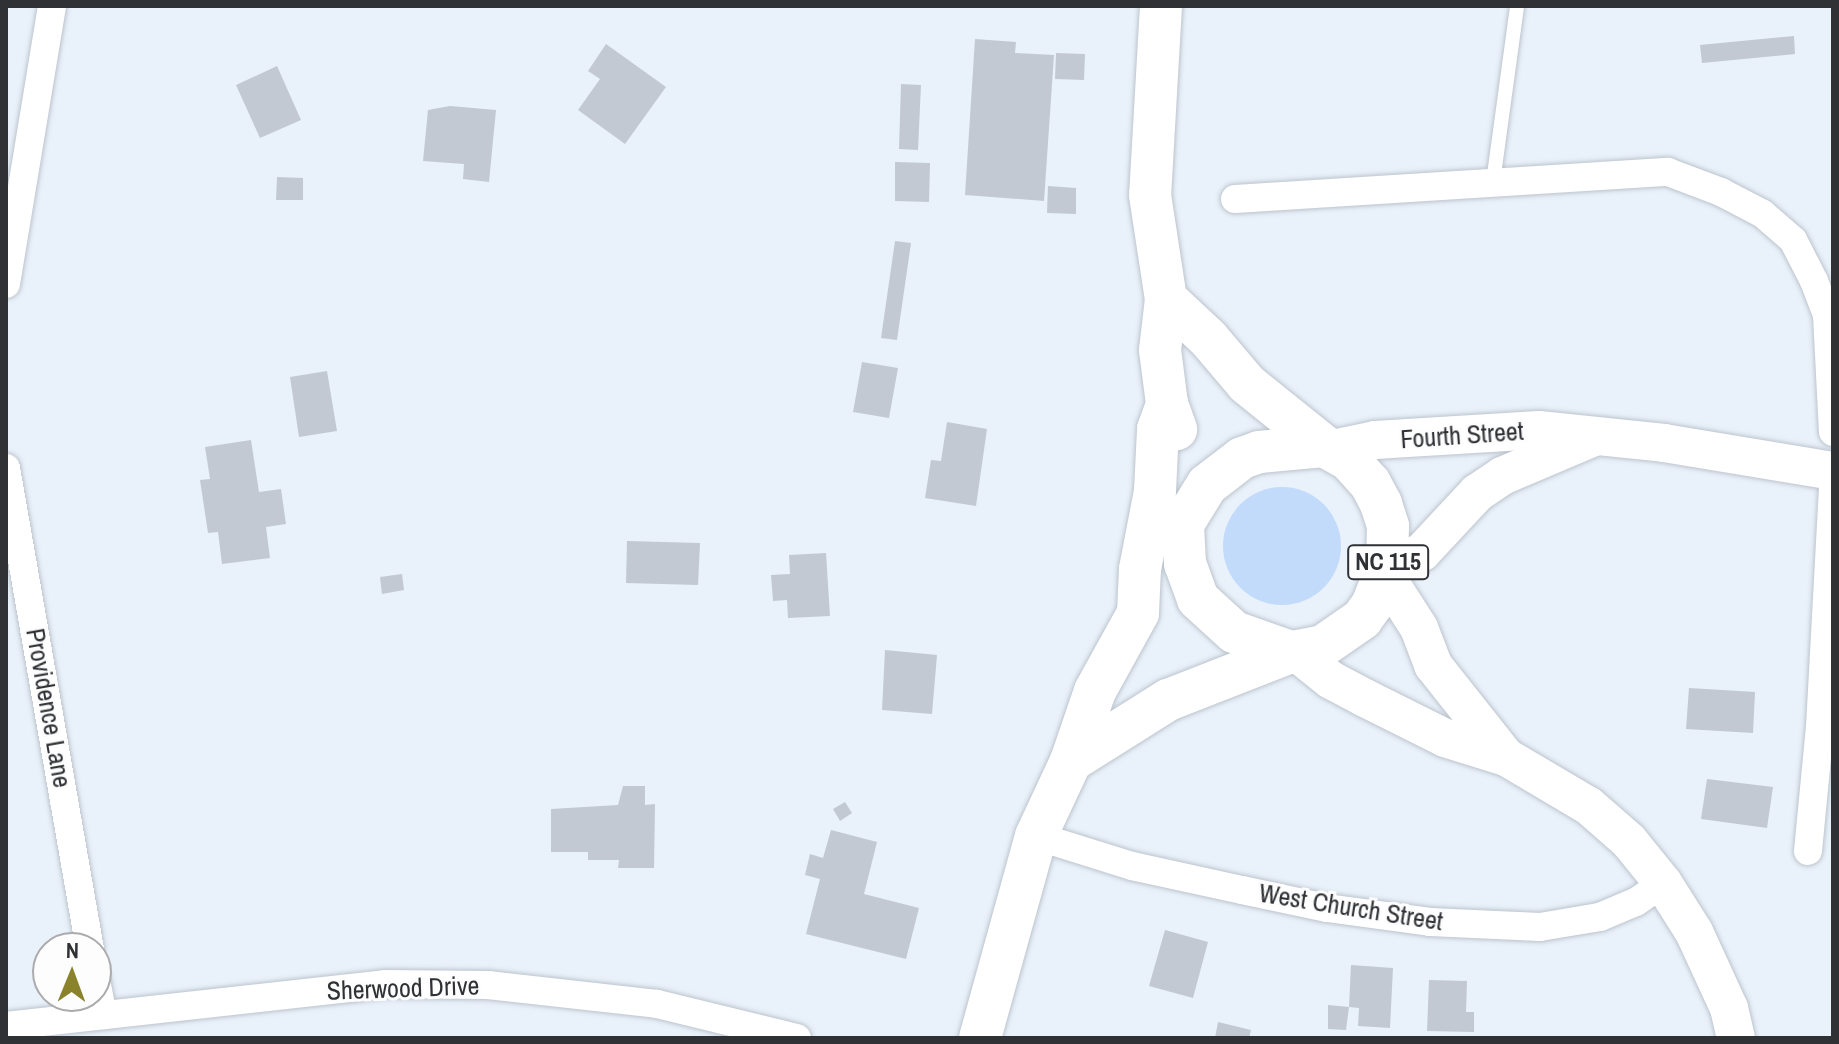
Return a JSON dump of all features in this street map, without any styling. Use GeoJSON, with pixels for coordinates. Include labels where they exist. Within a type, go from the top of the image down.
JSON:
{"type":"FeatureCollection","features":[{"type":"Feature","properties":{"kind":"main road"},"geometry":{"type":"LineString","coordinates":[[1161,6],[1150,195],[1166,299],[1160,350],[1167,404],[1181,443],[1183,534],[1190,582],[1211,614],[1234,632],[1294,653]]}},
{"type":"Feature","properties":{"kind":"main road","name":"NC 115"},"geometry":{"type":"LineString","coordinates":[[1166,299],[1208,338],[1247,384],[1349,460],[1370,483],[1381,504],[1388,526],[1386,571],[1362,619],[1323,646],[1294,653]]}},
{"type":"Feature","properties":{"kind":"main road"},"geometry":{"type":"LineString","coordinates":[[1138,613],[1140,569],[1155,491],[1158,429],[1167,404]]}},
{"type":"Feature","properties":{"kind":"main road"},"geometry":{"type":"LineString","coordinates":[[980,1038],[1036,836],[1071,761],[1095,691],[1138,613],[1156,600],[1207,485],[1242,458],[1259,452],[1328,447]]}},
{"type":"Feature","properties":{"kind":"main road"},"geometry":{"type":"LineString","coordinates":[[1071,761],[1168,700],[1294,653]]}},
{"type":"Feature","properties":{"kind":"street"},"geometry":{"type":"LineString","coordinates":[[6,284],[52,6]]}},
{"type":"Feature","properties":{"kind":"street"},"geometry":{"type":"LineString","coordinates":[[1235,199],[1668,172],[1721,192],[1763,214],[1793,240],[1827,315],[1833,432]]}},
{"type":"Feature","properties":{"kind":"street","name":"Fourth Street"},"geometry":{"type":"LineString","coordinates":[[1328,447],[1375,440],[1539,430],[1592,438],[1653,441],[1833,471]]}},
{"type":"Feature","properties":{"kind":"street","name":"Fourth Street"},"geometry":{"type":"LineString","coordinates":[[1386,571],[1422,552],[1477,493],[1502,476],[1592,438]]}},
{"type":"Feature","properties":{"kind":"street","name":"Providence Lane"},"geometry":{"type":"LineString","coordinates":[[6,468],[87,932]]}},
{"type":"Feature","properties":{"kind":"street"},"geometry":{"type":"LineString","coordinates":[[1808,851],[1820,727],[1833,488]]}},
{"type":"Feature","properties":{"kind":"street","name":"NC 115"},"geometry":{"type":"LineString","coordinates":[[1386,571],[1419,628],[1433,665],[1506,757]]}},
{"type":"Feature","properties":{"kind":"street"},"geometry":{"type":"LineString","coordinates":[[1294,653],[1331,680],[1365,698],[1445,738],[1506,757],[1589,806],[1629,841],[1663,883],[1709,960],[1736,1038]]}},
{"type":"Feature","properties":{"kind":"street","name":"West Church Street"},"geometry":{"type":"LineString","coordinates":[[1036,836],[1132,866],[1327,908],[1430,922],[1540,927],[1600,917],[1636,902],[1663,883]]}},
{"type":"Feature","properties":{"kind":"street","name":"Sherwood Drive"},"geometry":{"type":"LineString","coordinates":[[6,1026],[385,984],[488,985],[657,1004],[797,1038]]}},
{"type":"Feature","properties":{"kind":"lane"},"geometry":{"type":"LineString","coordinates":[[1493,182],[1517,6]]}},
{"type":"Feature","properties":{"kind":"shaded area"},"geometry":{"type":"Polygon","coordinates":[[[1282,487],[1305,491],[1324,504],[1337,523],[1341,546],[1337,569],[1324,588],[1305,601],[1282,605],[1259,601],[1240,588],[1227,569],[1223,546],[1227,523],[1240,504],[1259,491],[1282,487]]]}},
{"type":"Feature","properties":{"kind":"building"},"geometry":{"type":"Polygon","coordinates":[[[1794,36],[1795,54],[1702,63],[1700,45],[1794,36]]]}},
{"type":"Feature","properties":{"kind":"building"},"geometry":{"type":"Polygon","coordinates":[[[975,39],[1016,42],[1015,53],[1054,55],[1044,201],[965,195],[975,39]]]}},
{"type":"Feature","properties":{"kind":"building"},"geometry":{"type":"Polygon","coordinates":[[[606,44],[666,87],[625,144],[578,110],[600,79],[588,71],[606,44]]]}},
{"type":"Feature","properties":{"kind":"building"},"geometry":{"type":"Polygon","coordinates":[[[1056,53],[1085,54],[1084,80],[1055,79],[1056,53]]]}},
{"type":"Feature","properties":{"kind":"building"},"geometry":{"type":"Polygon","coordinates":[[[277,66],[301,120],[260,138],[236,85],[277,66]]]}},
{"type":"Feature","properties":{"kind":"building"},"geometry":{"type":"Polygon","coordinates":[[[901,84],[921,85],[918,150],[899,149],[901,84]]]}},
{"type":"Feature","properties":{"kind":"building"},"geometry":{"type":"Polygon","coordinates":[[[450,106],[496,110],[489,182],[463,179],[464,164],[423,161],[428,110],[450,106]]]}},
{"type":"Feature","properties":{"kind":"building"},"geometry":{"type":"Polygon","coordinates":[[[895,162],[930,163],[929,202],[895,201],[895,162]]]}},
{"type":"Feature","properties":{"kind":"building"},"geometry":{"type":"Polygon","coordinates":[[[277,177],[303,178],[303,200],[276,200],[277,177]]]}},
{"type":"Feature","properties":{"kind":"building"},"geometry":{"type":"Polygon","coordinates":[[[1048,186],[1076,188],[1076,214],[1047,213],[1048,186]]]}},
{"type":"Feature","properties":{"kind":"building"},"geometry":{"type":"Polygon","coordinates":[[[895,241],[911,243],[897,340],[881,338],[895,241]]]}},
{"type":"Feature","properties":{"kind":"building"},"geometry":{"type":"Polygon","coordinates":[[[862,362],[898,368],[889,418],[853,412],[862,362]]]}},
{"type":"Feature","properties":{"kind":"building"},"geometry":{"type":"Polygon","coordinates":[[[327,371],[337,431],[299,437],[290,377],[327,371]]]}},
{"type":"Feature","properties":{"kind":"building"},"geometry":{"type":"Polygon","coordinates":[[[947,422],[987,429],[976,506],[925,498],[931,460],[941,461],[947,422]]]}},
{"type":"Feature","properties":{"kind":"building"},"geometry":{"type":"Polygon","coordinates":[[[251,440],[259,492],[281,489],[286,524],[266,527],[270,558],[222,564],[218,532],[208,533],[200,480],[210,479],[205,447],[251,440]]]}},
{"type":"Feature","properties":{"kind":"building"},"geometry":{"type":"Polygon","coordinates":[[[627,541],[700,543],[698,585],[626,583],[627,541]]]}},
{"type":"Feature","properties":{"kind":"building"},"geometry":{"type":"Polygon","coordinates":[[[826,553],[830,616],[788,618],[787,600],[773,601],[771,575],[790,574],[789,555],[826,553]]]}},
{"type":"Feature","properties":{"kind":"building"},"geometry":{"type":"Polygon","coordinates":[[[402,574],[404,590],[382,594],[380,577],[402,574]]]}},
{"type":"Feature","properties":{"kind":"building"},"geometry":{"type":"Polygon","coordinates":[[[885,650],[937,655],[932,714],[882,710],[885,650]]]}},
{"type":"Feature","properties":{"kind":"building"},"geometry":{"type":"Polygon","coordinates":[[[1689,688],[1755,692],[1753,733],[1686,729],[1689,688]]]}},
{"type":"Feature","properties":{"kind":"building"},"geometry":{"type":"Polygon","coordinates":[[[1707,779],[1773,787],[1767,828],[1701,819],[1707,779]]]}},
{"type":"Feature","properties":{"kind":"building"},"geometry":{"type":"Polygon","coordinates":[[[623,786],[645,786],[645,805],[655,804],[654,868],[618,868],[619,860],[588,860],[588,852],[551,852],[551,809],[618,805],[623,786]]]}},
{"type":"Feature","properties":{"kind":"building"},"geometry":{"type":"Polygon","coordinates":[[[845,802],[852,813],[840,821],[833,809],[845,802]]]}},
{"type":"Feature","properties":{"kind":"building"},"geometry":{"type":"Polygon","coordinates":[[[831,830],[877,842],[864,894],[919,908],[906,959],[806,934],[820,879],[805,875],[810,854],[823,858],[831,830]]]}},
{"type":"Feature","properties":{"kind":"building"},"geometry":{"type":"Polygon","coordinates":[[[1165,930],[1208,942],[1193,998],[1149,986],[1165,930]]]}},
{"type":"Feature","properties":{"kind":"building"},"geometry":{"type":"Polygon","coordinates":[[[1351,965],[1393,968],[1390,1028],[1358,1026],[1359,1008],[1349,1007],[1351,965]]]}},
{"type":"Feature","properties":{"kind":"building"},"geometry":{"type":"Polygon","coordinates":[[[1429,980],[1467,981],[1466,1012],[1474,1012],[1474,1032],[1427,1031],[1429,980]]]}},
{"type":"Feature","properties":{"kind":"building"},"geometry":{"type":"Polygon","coordinates":[[[1328,1005],[1349,1007],[1346,1030],[1328,1029],[1328,1005]]]}},
{"type":"Feature","properties":{"kind":"building"},"geometry":{"type":"Polygon","coordinates":[[[1218,1022],[1251,1030],[1249,1038],[1215,1038],[1218,1022]]]}}]}
